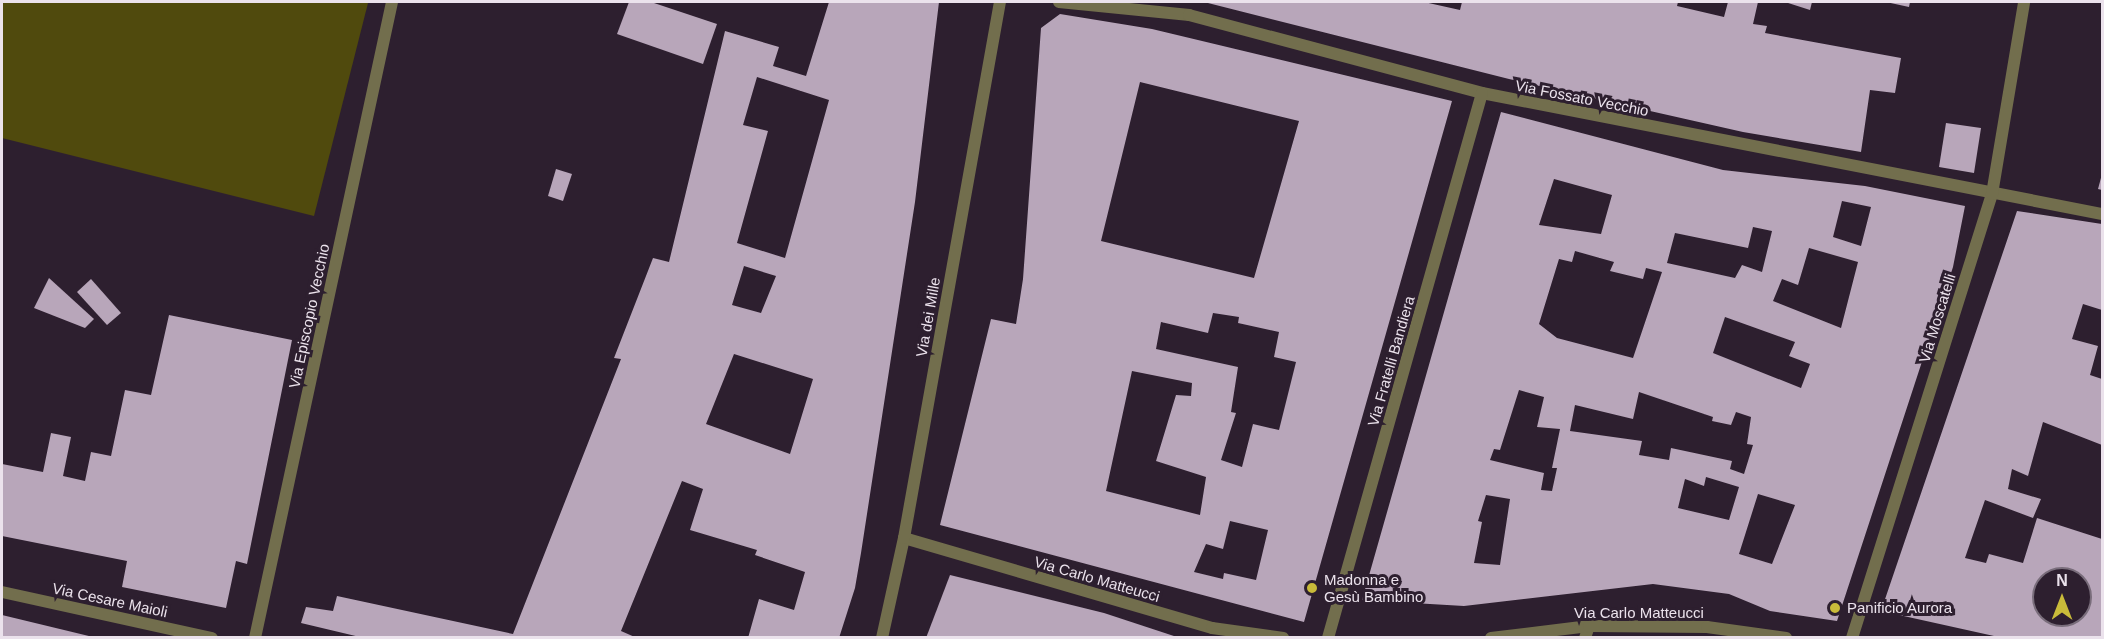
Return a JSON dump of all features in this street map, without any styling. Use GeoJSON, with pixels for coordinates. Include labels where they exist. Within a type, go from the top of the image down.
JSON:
{"type":"FeatureCollection","features":[{"type":"Feature","properties":{"kind":"street","name":"Via Episcopio Vecchio"},"geometry":{"type":"LineString","coordinates":[[255,638],[392,2]]}},
{"type":"Feature","properties":{"kind":"street","name":"Via dei Mille"},"geometry":{"type":"LineString","coordinates":[[882,638],[904,538],[1000,2]]}},
{"type":"Feature","properties":{"kind":"street","name":"Via Fossato Vecchio"},"geometry":{"type":"LineString","coordinates":[[1059,2],[1189,15],[1482,93],[2103,214]]}},
{"type":"Feature","properties":{"kind":"street","name":"Via Moscatelli"},"geometry":{"type":"LineString","coordinates":[[1852,638],[1992,194],[2024,2]]}},
{"type":"Feature","properties":{"kind":"street","name":"Via Fratelli Bandiera"},"geometry":{"type":"LineString","coordinates":[[1328,638],[1482,93]]}},
{"type":"Feature","properties":{"kind":"street","name":"Via Carlo Matteucci"},"geometry":{"type":"LineString","coordinates":[[904,538],[1212,628],[1283,638]]}},
{"type":"Feature","properties":{"kind":"street","name":"Via Cesare Maioli"},"geometry":{"type":"LineString","coordinates":[[2,592],[212,638]]}},
{"type":"Feature","properties":{"kind":"street","name":"Via Carlo Matteucci"},"geometry":{"type":"LineString","coordinates":[[1491,638],[1707,627],[1786,638]]}},
{"type":"Feature","properties":{"kind":"shaded area"},"geometry":{"type":"Polygon","coordinates":[[[2,2],[368,3],[314,216],[2,138],[2,2]]]}},
{"type":"Feature","properties":{"kind":"building"},"geometry":{"type":"Polygon","coordinates":[[[629,2],[651,2],[717,24],[703,64],[617,34],[629,2]]]}},
{"type":"Feature","properties":{"kind":"building"},"geometry":{"type":"Polygon","coordinates":[[[829,2],[939,2],[915,202],[861,553],[855,588],[839,638],[748,638],[759,599],[794,610],[805,572],[755,555],[757,550],[690,530],[703,489],[682,481],[621,631],[637,638],[364,638],[301,623],[306,607],[333,611],[337,596],[513,634],[621,359],[614,358],[653,258],[669,262],[725,31],[779,47],[773,66],[806,76],[829,2]],[[757,77],[743,125],[768,131],[737,243],[785,258],[829,100],[757,77]],[[744,266],[732,305],[761,313],[776,276],[744,266]],[[734,354],[706,424],[790,454],[813,379],[734,354]]]}},
{"type":"Feature","properties":{"kind":"building"},"geometry":{"type":"Polygon","coordinates":[[[1204,2],[1424,2],[1460,10],[1462,2],[1678,2],[1677,6],[1724,17],[1728,2],[1758,2],[1753,24],[1767,26],[1765,33],[1901,58],[1895,93],[1870,90],[1861,152],[1743,132],[1509,79],[1204,2]]]}},
{"type":"Feature","properties":{"kind":"building"},"geometry":{"type":"Polygon","coordinates":[[[1785,2],[1812,2],[1810,10],[1785,2]]]}},
{"type":"Feature","properties":{"kind":"building"},"geometry":{"type":"Polygon","coordinates":[[[1886,2],[1910,2],[1909,7],[1886,2]]]}},
{"type":"Feature","properties":{"kind":"building"},"geometry":{"type":"Polygon","coordinates":[[[1060,14],[1152,29],[1452,101],[1304,622],[940,525],[991,319],[1016,324],[1023,279],[1041,28],[1060,14]],[[1140,82],[1101,241],[1254,278],[1299,121],[1140,82]],[[1213,313],[1208,333],[1161,322],[1156,349],[1238,367],[1231,412],[1236,413],[1221,460],[1242,467],[1253,424],[1279,430],[1296,362],[1274,357],[1279,332],[1238,323],[1239,317],[1213,313]],[[1132,371],[1106,491],[1200,515],[1206,477],[1156,461],[1176,395],[1191,396],[1192,383],[1132,371]],[[1230,521],[1223,549],[1206,544],[1194,572],[1223,579],[1224,573],[1256,580],[1268,530],[1230,521]]]}},
{"type":"Feature","properties":{"kind":"building"},"geometry":{"type":"Polygon","coordinates":[[[1501,112],[1723,170],[1865,186],[1965,206],[1953,267],[1837,621],[1770,611],[1729,594],[1653,584],[1464,606],[1362,600],[1501,112]],[[1554,179],[1539,225],[1601,234],[1612,195],[1554,179]],[[1842,201],[1833,237],[1861,246],[1871,207],[1842,201]],[[1753,227],[1748,248],[1675,233],[1667,263],[1735,278],[1742,265],[1762,272],[1772,231],[1753,227]],[[1809,248],[1798,285],[1782,279],[1773,301],[1841,328],[1858,262],[1809,248]],[[1575,251],[1572,262],[1559,259],[1539,324],[1557,338],[1633,358],[1662,272],[1646,268],[1643,279],[1610,271],[1614,262],[1575,251]],[[1725,317],[1713,353],[1801,388],[1810,364],[1789,356],[1795,342],[1725,317]],[[1519,390],[1500,450],[1494,449],[1490,460],[1544,473],[1541,490],[1552,491],[1557,468],[1552,468],[1560,429],[1537,427],[1544,397],[1519,390]],[[1639,392],[1633,419],[1575,405],[1570,431],[1642,441],[1639,455],[1669,460],[1671,448],[1732,461],[1730,469],[1744,474],[1753,445],[1747,444],[1751,417],[1736,412],[1731,425],[1712,421],[1713,417],[1639,392]],[[1706,477],[1704,486],[1685,479],[1678,508],[1729,520],[1739,487],[1706,477]],[[1758,494],[1739,554],[1772,564],[1795,505],[1758,494]],[[1486,495],[1478,521],[1482,522],[1474,563],[1500,565],[1510,499],[1486,495]]]}},
{"type":"Feature","properties":{"kind":"building"},"geometry":{"type":"Polygon","coordinates":[[[1946,123],[1981,128],[1974,173],[1939,167],[1946,123]]]}},
{"type":"Feature","properties":{"kind":"building"},"geometry":{"type":"Polygon","coordinates":[[[556,169],[572,174],[563,201],[548,196],[556,169]]]}},
{"type":"Feature","properties":{"kind":"building"},"geometry":{"type":"Polygon","coordinates":[[[2102,174],[2102,190],[2098,189],[2102,174]]]}},
{"type":"Feature","properties":{"kind":"building"},"geometry":{"type":"Polygon","coordinates":[[[2017,211],[2102,224],[2102,310],[2083,304],[2072,339],[2098,346],[2090,375],[2102,379],[2102,445],[2043,422],[2028,476],[2012,469],[2008,489],[2041,499],[2033,518],[1985,500],[1965,558],[1986,563],[1989,554],[2023,563],[2037,518],[2102,539],[2102,638],[2003,638],[1881,611],[2017,211]]]}},
{"type":"Feature","properties":{"kind":"building"},"geometry":{"type":"Polygon","coordinates":[[[49,278],[94,319],[85,328],[34,308],[49,278]]]}},
{"type":"Feature","properties":{"kind":"building"},"geometry":{"type":"Polygon","coordinates":[[[91,279],[121,313],[107,325],[77,292],[91,279]]]}},
{"type":"Feature","properties":{"kind":"building"},"geometry":{"type":"Polygon","coordinates":[[[169,315],[292,340],[247,564],[236,561],[226,608],[122,587],[127,561],[2,536],[2,464],[43,472],[51,433],[71,437],[63,476],[85,481],[91,452],[111,456],[125,390],[151,395],[169,315]]]}},
{"type":"Feature","properties":{"kind":"building"},"geometry":{"type":"Polygon","coordinates":[[[950,575],[1104,613],[1180,638],[926,638],[950,575]]]}},
{"type":"Feature","properties":{"kind":"building"},"geometry":{"type":"Polygon","coordinates":[[[2,615],[93,637],[93,638],[2,638],[2,615]]]}},
{"type":"Feature","properties":{"kind":"place","name":"Madonna e Gesù Bambino"},"geometry":{"type":"Point","coordinates":[1312,588]}},
{"type":"Feature","properties":{"kind":"place","name":"Panificio Aurora"},"geometry":{"type":"Point","coordinates":[1835,608]}}]}
